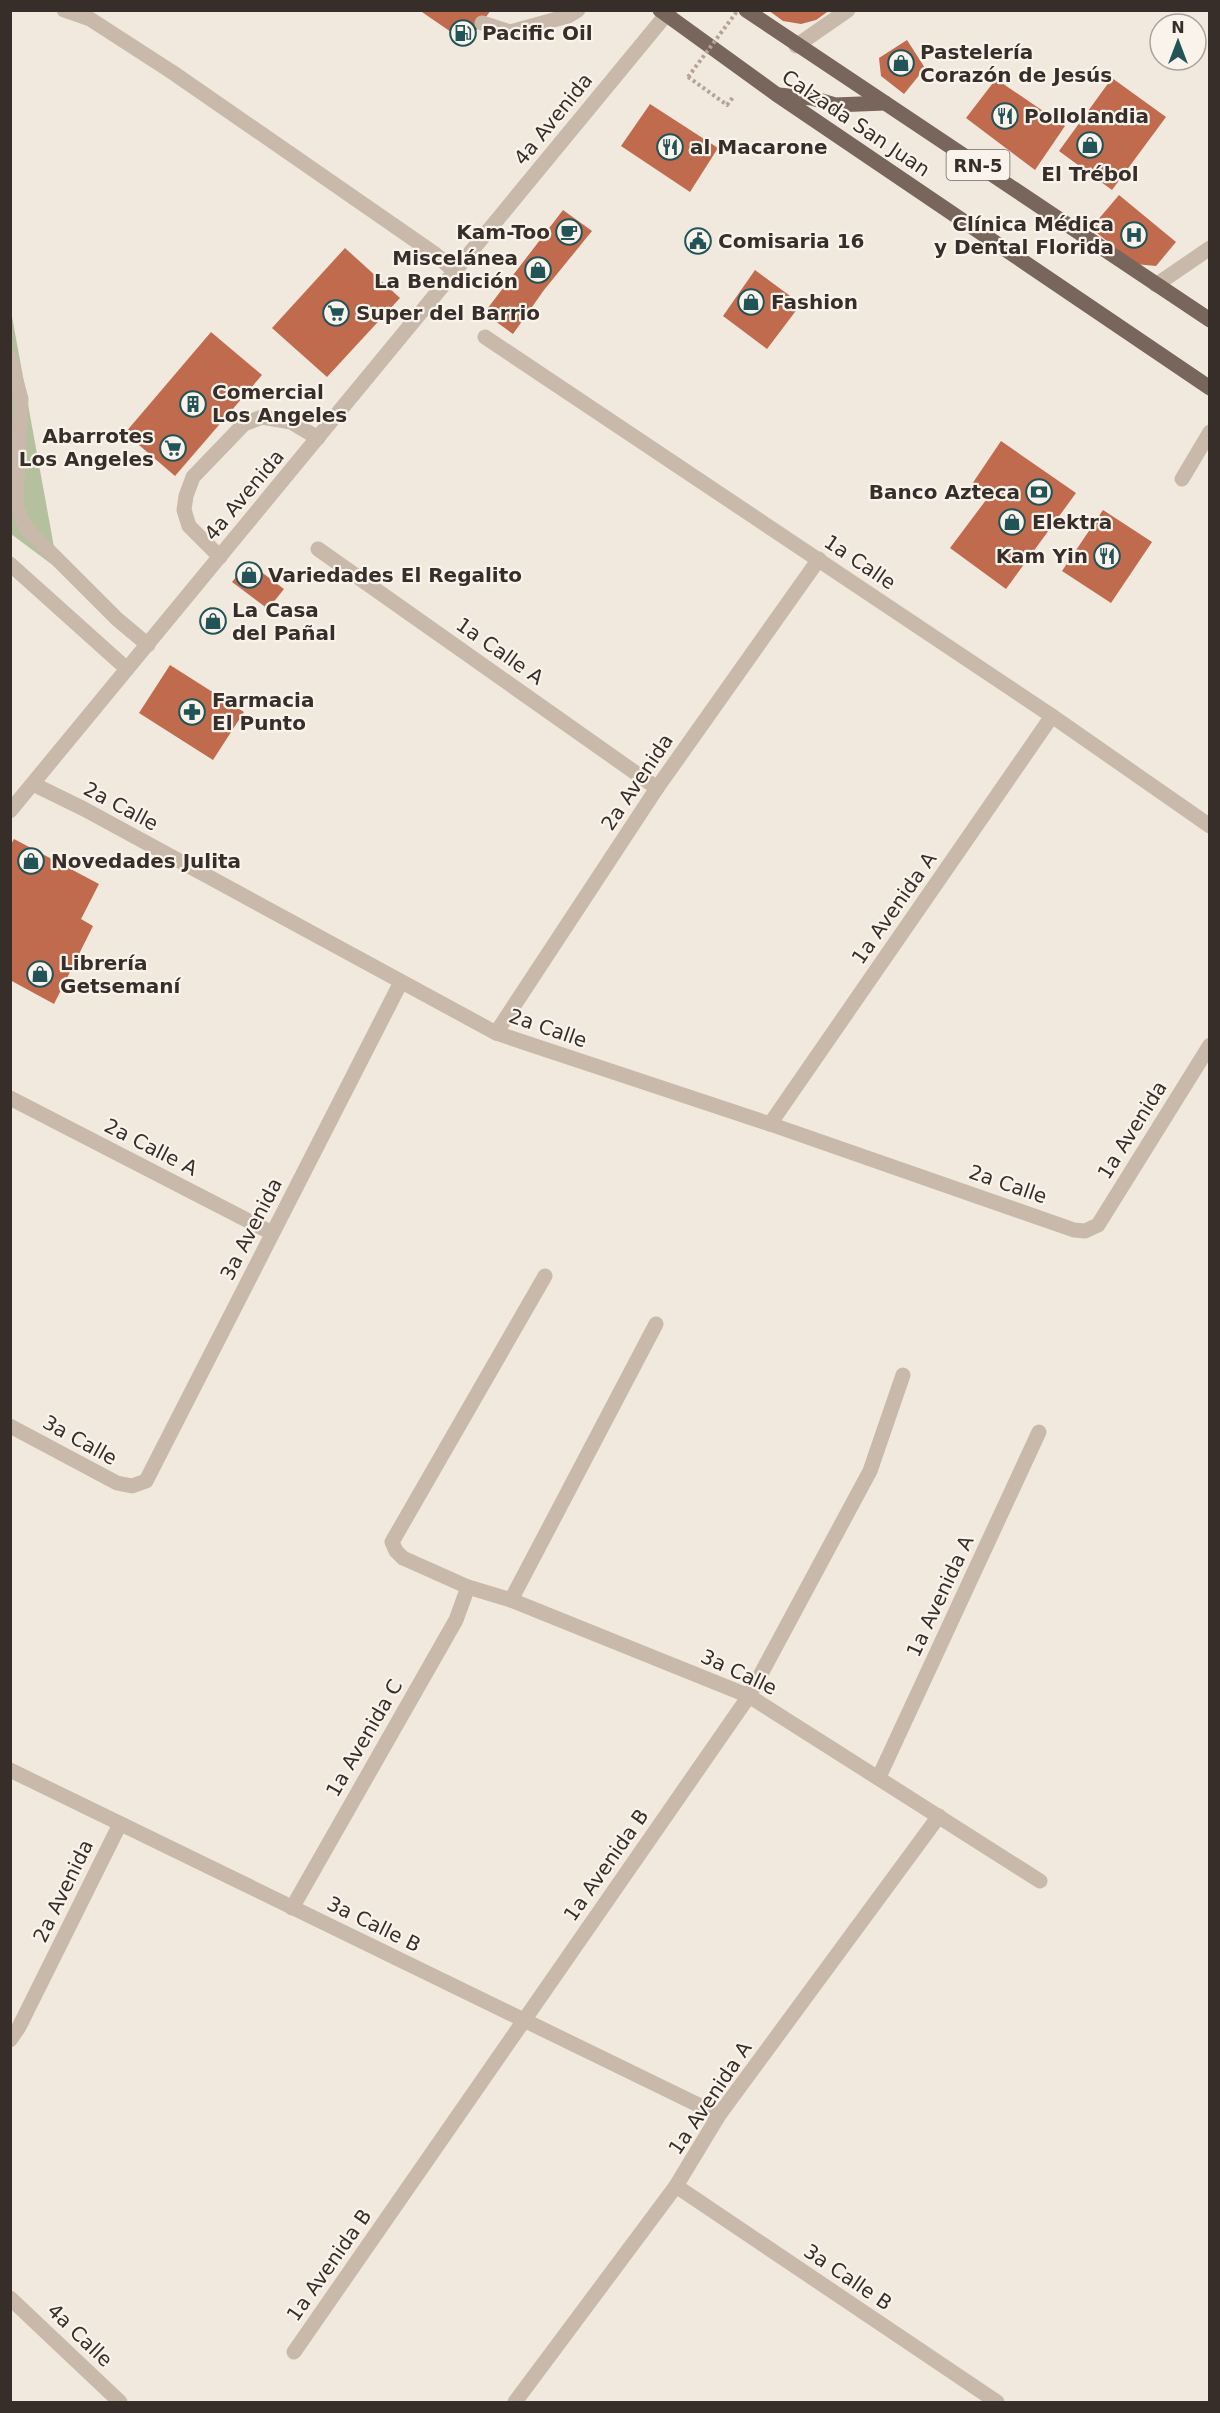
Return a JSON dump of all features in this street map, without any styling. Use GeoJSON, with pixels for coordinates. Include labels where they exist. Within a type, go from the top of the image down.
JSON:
{"type":"FeatureCollection","features":[{"type":"Feature","properties":{"kind":"main road","name":"Calzada San Juan"},"geometry":{"type":"LineString","coordinates":[[746,10],[796,46],[1209,320]]}},
{"type":"Feature","properties":{"kind":"main road","name":"Calzada San Juan"},"geometry":{"type":"LineString","coordinates":[[665,12],[776,94],[1209,388]]}},
{"type":"Feature","properties":{"kind":"main road"},"geometry":{"type":"LineString","coordinates":[[776,94],[812,98],[836,105],[885,103]]}},
{"type":"Feature","properties":{"kind":"street"},"geometry":{"type":"LineString","coordinates":[[64,10],[90,19],[172,72],[435,254],[455,272]]}},
{"type":"Feature","properties":{"kind":"street"},"geometry":{"type":"LineString","coordinates":[[482,23],[510,32],[568,16],[578,10]]}},
{"type":"Feature","properties":{"kind":"street"},"geometry":{"type":"LineString","coordinates":[[796,46],[848,10]]}},
{"type":"Feature","properties":{"kind":"street","name":"4a Avenida"},"geometry":{"type":"LineString","coordinates":[[10,811],[455,272],[665,12]]}},
{"type":"Feature","properties":{"kind":"street"},"geometry":{"type":"LineString","coordinates":[[1156,285],[1209,248]]}},
{"type":"Feature","properties":{"kind":"street","name":"1a Calle"},"geometry":{"type":"LineString","coordinates":[[485,337],[1052,716],[1209,826]]}},
{"type":"Feature","properties":{"kind":"street"},"geometry":{"type":"LineString","coordinates":[[10,358],[21,399],[16,506],[26,528],[117,619],[147,645]]}},
{"type":"Feature","properties":{"kind":"street"},"geometry":{"type":"LineString","coordinates":[[220,557],[189,526],[184,510],[193,477],[244,424],[262,417],[291,422],[318,438]]}},
{"type":"Feature","properties":{"kind":"street"},"geometry":{"type":"LineString","coordinates":[[1182,478],[1209,432]]}},
{"type":"Feature","properties":{"kind":"street","name":"1a Calle A"},"geometry":{"type":"LineString","coordinates":[[318,549],[657,788]]}},
{"type":"Feature","properties":{"kind":"street","name":"2a Avenida"},"geometry":{"type":"LineString","coordinates":[[496,1033],[657,788],[819,559]]}},
{"type":"Feature","properties":{"kind":"street"},"geometry":{"type":"LineString","coordinates":[[10,564],[127,669]]}},
{"type":"Feature","properties":{"kind":"street","name":"1a Avenida A"},"geometry":{"type":"LineString","coordinates":[[770,1124],[1052,716]]}},
{"type":"Feature","properties":{"kind":"street","name":"2a Calle"},"geometry":{"type":"LineString","coordinates":[[33,783],[496,1033],[770,1124],[1074,1230],[1085,1231]]}},
{"type":"Feature","properties":{"kind":"street","name":"3a Avenida"},"geometry":{"type":"LineString","coordinates":[[132,1486],[146,1481],[401,982]]}},
{"type":"Feature","properties":{"kind":"street","name":"1a Avenida"},"geometry":{"type":"LineString","coordinates":[[1085,1231],[1098,1225],[1209,1045]]}},
{"type":"Feature","properties":{"kind":"street","name":"2a Calle A"},"geometry":{"type":"LineString","coordinates":[[10,1098],[272,1233]]}},
{"type":"Feature","properties":{"kind":"street","name":"3a Calle"},"geometry":{"type":"LineString","coordinates":[[545,1276],[392,1542],[396,1551],[403,1558],[468,1587],[511,1600],[748,1696],[1040,1881]]}},
{"type":"Feature","properties":{"kind":"street"},"geometry":{"type":"LineString","coordinates":[[511,1600],[656,1324]]}},
{"type":"Feature","properties":{"kind":"street","name":"1a Avenida B"},"geometry":{"type":"LineString","coordinates":[[294,2352],[748,1696],[870,1471],[903,1375]]}},
{"type":"Feature","properties":{"kind":"street","name":"3a Calle"},"geometry":{"type":"LineString","coordinates":[[10,1426],[117,1483],[132,1486]]}},
{"type":"Feature","properties":{"kind":"street","name":"1a Avenida A"},"geometry":{"type":"LineString","coordinates":[[879,1777],[1039,1432]]}},
{"type":"Feature","properties":{"kind":"street","name":"1a Avenida C"},"geometry":{"type":"LineString","coordinates":[[292,1908],[456,1620],[468,1587]]}},
{"type":"Feature","properties":{"kind":"street","name":"3a Calle B"},"geometry":{"type":"LineString","coordinates":[[10,1770],[719,2115]]}},
{"type":"Feature","properties":{"kind":"street","name":"1a Avenida A"},"geometry":{"type":"LineString","coordinates":[[515,2403],[676,2186],[719,2115],[939,1816]]}},
{"type":"Feature","properties":{"kind":"street","name":"2a Avenida"},"geometry":{"type":"LineString","coordinates":[[10,2040],[120,1824]]}},
{"type":"Feature","properties":{"kind":"street","name":"3a Calle B"},"geometry":{"type":"LineString","coordinates":[[676,2186],[997,2403]]}},
{"type":"Feature","properties":{"kind":"street","name":"4a Calle"},"geometry":{"type":"LineString","coordinates":[[10,2298],[120,2403]]}},
{"type":"Feature","properties":{"kind":"path"},"geometry":{"type":"LineString","coordinates":[[727,105],[688,77],[738,10]]}},
{"type":"Feature","properties":{"kind":"green space"},"geometry":{"type":"Polygon","coordinates":[[[11,311],[58,569],[11,534],[11,311]]]}},
{"type":"Feature","properties":{"kind":"building","name":"Pacific Oil"},"geometry":{"type":"Polygon","coordinates":[[[419,10],[491,10],[467,43],[419,10]]]}},
{"type":"Feature","properties":{"kind":"building"},"geometry":{"type":"Polygon","coordinates":[[[768,10],[830,10],[816,20],[801,24],[783,21],[768,10]]]}},
{"type":"Feature","properties":{"kind":"building","name":"Pastelería Corazón de Jesús"},"geometry":{"type":"Polygon","coordinates":[[[907,40],[925,68],[904,94],[881,76],[879,58],[907,40]]]}},
{"type":"Feature","properties":{"kind":"building"},"geometry":{"type":"Polygon","coordinates":[[[1112,78],[1166,117],[1112,190],[1059,151],[1112,78]]]}},
{"type":"Feature","properties":{"kind":"building"},"geometry":{"type":"Polygon","coordinates":[[[996,79],[1065,126],[1035,170],[966,118],[996,79]]]}},
{"type":"Feature","properties":{"kind":"building","name":"al Macarone"},"geometry":{"type":"Polygon","coordinates":[[[650,104],[718,148],[690,192],[621,146],[650,104]]]}},
{"type":"Feature","properties":{"kind":"building","name":"Clínica Médica y Dental Florida"},"geometry":{"type":"Polygon","coordinates":[[[1119,195],[1176,242],[1156,266],[1135,264],[1091,228],[1119,195]]]}},
{"type":"Feature","properties":{"kind":"building"},"geometry":{"type":"Polygon","coordinates":[[[563,210],[592,231],[544,290],[513,334],[484,313],[563,210]]]}},
{"type":"Feature","properties":{"kind":"building","name":"Super del Barrio"},"geometry":{"type":"Polygon","coordinates":[[[345,248],[400,298],[327,377],[272,328],[345,248]]]}},
{"type":"Feature","properties":{"kind":"building"},"geometry":{"type":"Polygon","coordinates":[[[755,270],[801,304],[767,349],[723,316],[755,270]]]}},
{"type":"Feature","properties":{"kind":"building","name":"Comercial Los Angeles"},"geometry":{"type":"Polygon","coordinates":[[[211,332],[262,375],[175,476],[125,433],[211,332]]]}},
{"type":"Feature","properties":{"kind":"building","name":"Elektra"},"geometry":{"type":"Polygon","coordinates":[[[1001,441],[1076,493],[1006,589],[950,548],[989,496],[972,484],[1001,441]]]}},
{"type":"Feature","properties":{"kind":"building","name":"Kam Yin"},"geometry":{"type":"Polygon","coordinates":[[[1103,510],[1152,542],[1111,603],[1062,571],[1103,510]]]}},
{"type":"Feature","properties":{"kind":"building"},"geometry":{"type":"Polygon","coordinates":[[[248,562],[284,589],[268,609],[232,582],[248,562]]]}},
{"type":"Feature","properties":{"kind":"building","name":"La Casa del Pañal"},"geometry":{"type":"Polygon","coordinates":[[[210,607],[227,623],[217,634],[200,618],[210,607]]]}},
{"type":"Feature","properties":{"kind":"building","name":"Farmacia El Punto"},"geometry":{"type":"Polygon","coordinates":[[[170,665],[244,712],[213,760],[139,713],[170,665]]]}},
{"type":"Feature","properties":{"kind":"building"},"geometry":{"type":"Polygon","coordinates":[[[14,839],[99,884],[81,919],[93,926],[54,1004],[10,980],[10,846],[14,839]]]}},
{"type":"Feature","properties":{"kind":"place","name":"Pacific Oil"},"geometry":{"type":"Point","coordinates":[463,33]}},
{"type":"Feature","properties":{"kind":"place","name":"Pastelería Corazón de Jesús"},"geometry":{"type":"Point","coordinates":[901,63]}},
{"type":"Feature","properties":{"kind":"place","name":"Pollolandia"},"geometry":{"type":"Point","coordinates":[1005,116]}},
{"type":"Feature","properties":{"kind":"place","name":"El Trébol"},"geometry":{"type":"Point","coordinates":[1090,145]}},
{"type":"Feature","properties":{"kind":"place","name":"al Macarone"},"geometry":{"type":"Point","coordinates":[670,147]}},
{"type":"Feature","properties":{"kind":"place","name":"Kam-Too"},"geometry":{"type":"Point","coordinates":[569,232]}},
{"type":"Feature","properties":{"kind":"place","name":"Clínica Médica y Dental Florida"},"geometry":{"type":"Point","coordinates":[1134,235]}},
{"type":"Feature","properties":{"kind":"place","name":"Comisaria 16"},"geometry":{"type":"Point","coordinates":[698,241]}},
{"type":"Feature","properties":{"kind":"place","name":"Miscelánea La Bendición"},"geometry":{"type":"Point","coordinates":[538,270]}},
{"type":"Feature","properties":{"kind":"place","name":"Fashion"},"geometry":{"type":"Point","coordinates":[751,302]}},
{"type":"Feature","properties":{"kind":"place","name":"Super del Barrio"},"geometry":{"type":"Point","coordinates":[336,313]}},
{"type":"Feature","properties":{"kind":"place","name":"Comercial Los Angeles"},"geometry":{"type":"Point","coordinates":[193,404]}},
{"type":"Feature","properties":{"kind":"place","name":"Abarrotes Los Angeles"},"geometry":{"type":"Point","coordinates":[173,448]}},
{"type":"Feature","properties":{"kind":"place","name":"Banco Azteca"},"geometry":{"type":"Point","coordinates":[1039,492]}},
{"type":"Feature","properties":{"kind":"place","name":"Elektra"},"geometry":{"type":"Point","coordinates":[1012,522]}},
{"type":"Feature","properties":{"kind":"place","name":"Kam Yin"},"geometry":{"type":"Point","coordinates":[1107,556]}},
{"type":"Feature","properties":{"kind":"place","name":"Variedades El Regalito"},"geometry":{"type":"Point","coordinates":[249,575]}},
{"type":"Feature","properties":{"kind":"place","name":"La Casa del Pañal"},"geometry":{"type":"Point","coordinates":[213,621]}},
{"type":"Feature","properties":{"kind":"place","name":"Farmacia El Punto"},"geometry":{"type":"Point","coordinates":[192,712]}},
{"type":"Feature","properties":{"kind":"place","name":"Novedades Julita"},"geometry":{"type":"Point","coordinates":[31,861]}},
{"type":"Feature","properties":{"kind":"place","name":"Librería Getsemaní"},"geometry":{"type":"Point","coordinates":[40,974]}}]}
